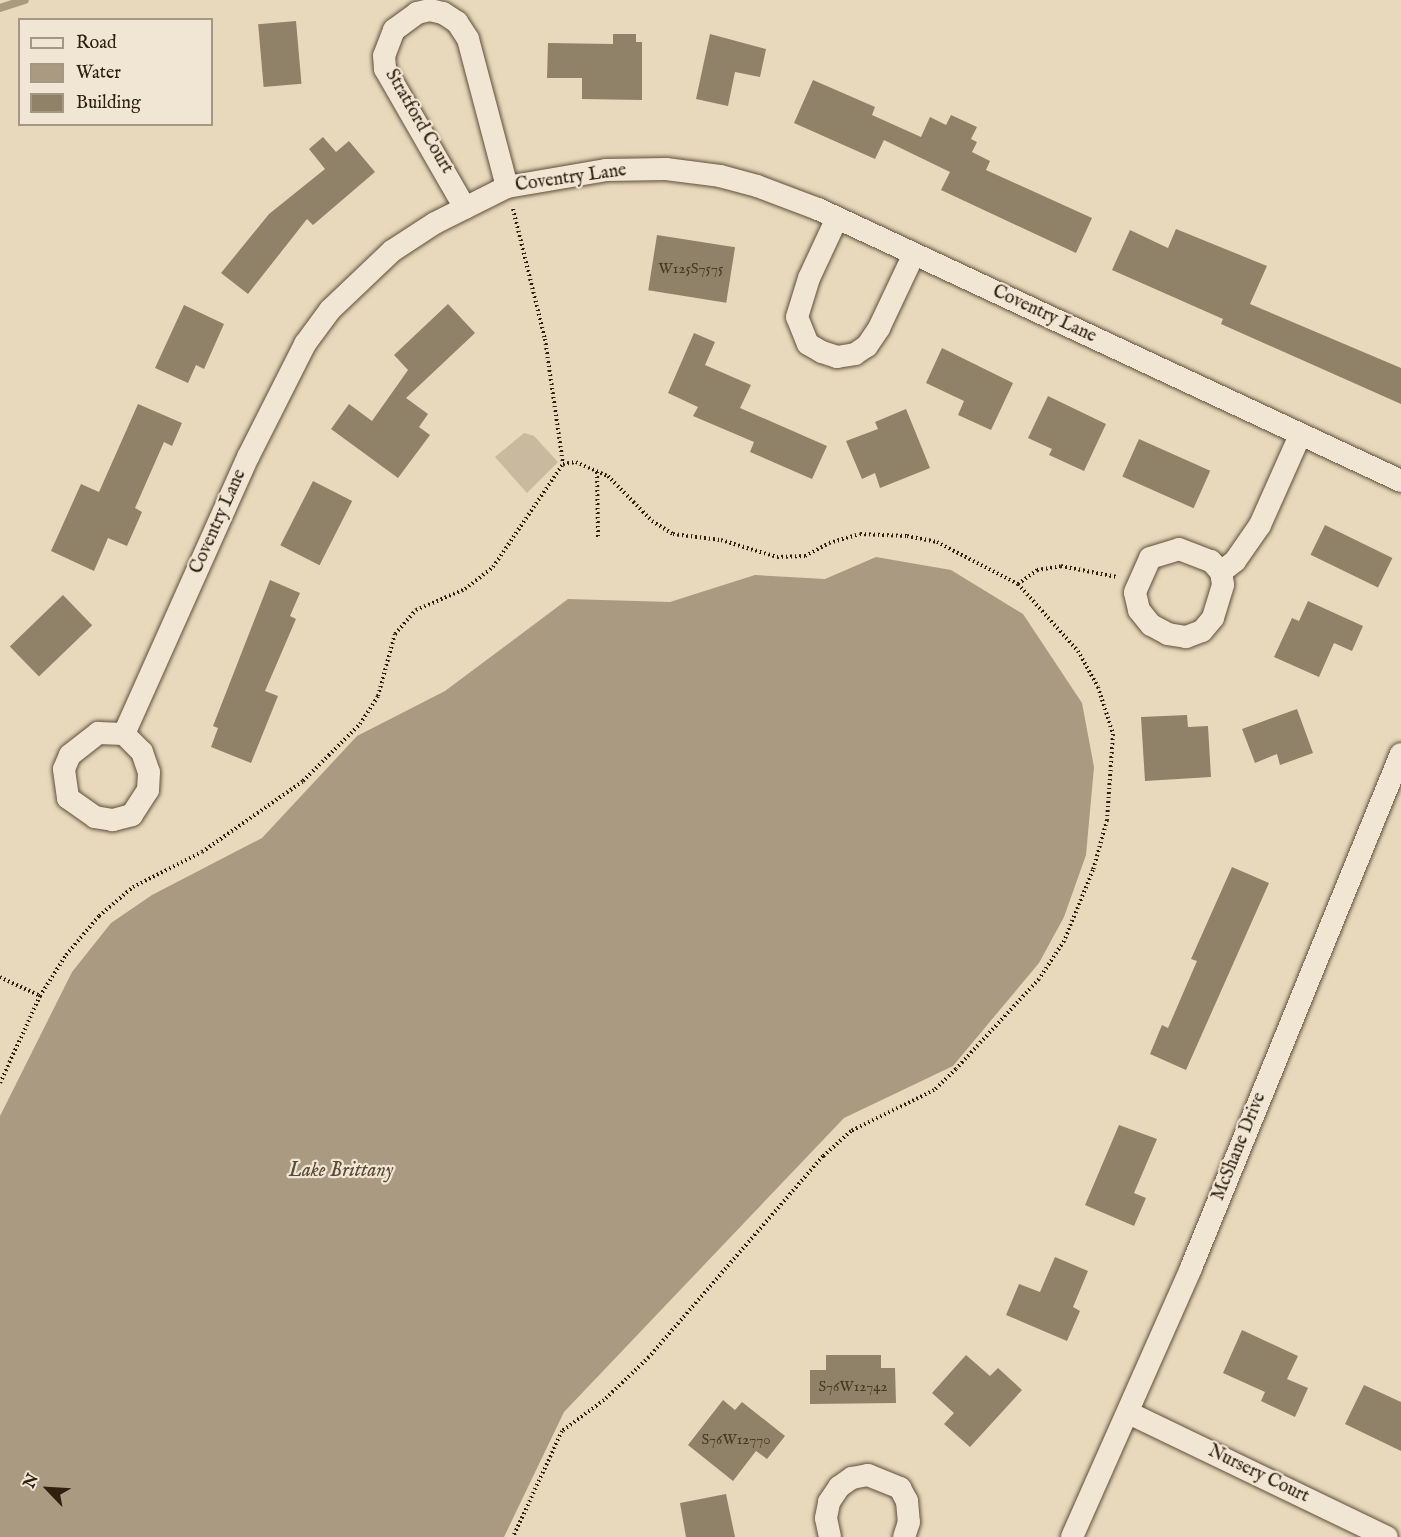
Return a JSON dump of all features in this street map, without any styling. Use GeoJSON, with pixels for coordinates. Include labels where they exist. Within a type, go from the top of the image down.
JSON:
{"type":"FeatureCollection","features":[{"type":"Feature","properties":{"kind":"street","name":"Stratford Court"},"geometry":{"type":"LineString","coordinates":[[465,208],[385,69],[384,56],[394,30],[417,13],[430,10],[443,13],[457,22],[468,39],[507,187]]}},
{"type":"Feature","properties":{"kind":"street","name":"Coventry Lane"},"geometry":{"type":"LineString","coordinates":[[124,734],[248,457],[306,344],[362,277],[392,251],[465,208],[507,187],[606,170],[666,169],[720,176],[757,186],[837,218],[913,256],[1401,481]]}},
{"type":"Feature","properties":{"kind":"street"},"geometry":{"type":"LineString","coordinates":[[837,218],[809,278],[797,317],[808,344],[822,352],[837,357],[855,354],[867,346],[879,328],[913,256]]}},
{"type":"Feature","properties":{"kind":"street"},"geometry":{"type":"LineString","coordinates":[[1221,572],[1235,561],[1260,525],[1300,435]]}},
{"type":"Feature","properties":{"kind":"street"},"geometry":{"type":"LineString","coordinates":[[1179,549],[1211,561],[1221,572],[1220,603],[1213,618],[1202,631],[1186,637],[1151,625],[1139,610],[1135,592],[1138,581],[1150,558],[1179,549]]}},
{"type":"Feature","properties":{"kind":"street","name":"McShane Drive"},"geometry":{"type":"LineString","coordinates":[[1072,1537],[1129,1413],[1401,754]]}},
{"type":"Feature","properties":{"kind":"street","name":"Nursery Court"},"geometry":{"type":"LineString","coordinates":[[1129,1413],[1387,1537]]}},
{"type":"Feature","properties":{"kind":"street"},"geometry":{"type":"LineString","coordinates":[[830,1537],[826,1518],[829,1502],[839,1487],[852,1478],[868,1475],[900,1488],[907,1501],[909,1522],[904,1537]]}},
{"type":"Feature","properties":{"kind":"path"},"geometry":{"type":"LineString","coordinates":[[0,1083],[2,1073],[40,996],[66,955],[99,916],[133,887],[202,852],[251,820],[303,781],[360,724],[378,696],[395,634],[416,610],[465,589],[493,567],[563,464],[545,339],[507,187]]}},
{"type":"Feature","properties":{"kind":"path"},"geometry":{"type":"LineString","coordinates":[[513,1537],[562,1431],[604,1400],[649,1358],[823,1156],[851,1131],[934,1090],[957,1069],[1039,979],[1064,941],[1093,870],[1107,820],[1113,734],[1098,687],[1078,651],[1018,584],[937,542],[907,536],[860,534],[829,543],[805,556],[777,557],[721,540],[673,534],[651,521],[608,476],[576,462],[563,464]]}},
{"type":"Feature","properties":{"kind":"path"},"geometry":{"type":"LineString","coordinates":[[597,471],[598,537]]}},
{"type":"Feature","properties":{"kind":"path"},"geometry":{"type":"LineString","coordinates":[[1018,584],[1037,570],[1061,566],[1138,581]]}},
{"type":"Feature","properties":{"kind":"path"},"geometry":{"type":"LineString","coordinates":[[0,977],[40,996]]}},
{"type":"Feature","properties":{"kind":"shaded area"},"geometry":{"type":"Polygon","coordinates":[[[524,433],[534,436],[558,462],[527,493],[495,457],[524,433]]]}},
{"type":"Feature","properties":{"kind":"water","name":"Lake Brittany"},"geometry":{"type":"Polygon","coordinates":[[[876,557],[951,570],[1023,614],[1082,703],[1094,767],[1086,855],[1064,917],[1039,963],[953,1066],[844,1118],[564,1412],[504,1537],[0,1537],[0,1116],[72,972],[111,923],[152,895],[262,838],[357,736],[445,691],[568,599],[670,602],[755,575],[825,579],[876,557]]]}},
{"type":"Feature","properties":{"kind":"building"},"geometry":{"type":"Polygon","coordinates":[[[296,21],[301,84],[264,87],[258,24],[296,21]]]}},
{"type":"Feature","properties":{"kind":"building"},"geometry":{"type":"Polygon","coordinates":[[[613,34],[636,34],[636,42],[642,42],[642,100],[582,99],[582,78],[547,78],[548,43],[613,44],[613,34]]]}},
{"type":"Feature","properties":{"kind":"building"},"geometry":{"type":"Polygon","coordinates":[[[710,34],[766,49],[760,77],[735,72],[728,106],[696,99],[710,34]]]}},
{"type":"Feature","properties":{"kind":"building"},"geometry":{"type":"Polygon","coordinates":[[[813,80],[875,107],[872,115],[921,137],[930,117],[946,125],[951,115],[977,127],[971,139],[977,142],[972,152],[990,161],[986,170],[1092,218],[1076,253],[941,190],[950,172],[884,140],[875,159],[794,123],[813,80]]]}},
{"type":"Feature","properties":{"kind":"building"},"geometry":{"type":"Polygon","coordinates":[[[323,137],[336,152],[349,141],[375,172],[313,225],[307,219],[248,294],[221,273],[269,214],[325,169],[309,149],[323,137]]]}},
{"type":"Feature","properties":{"kind":"building"},"geometry":{"type":"Polygon","coordinates":[[[1176,229],[1267,266],[1250,304],[1401,368],[1401,404],[1221,324],[1223,319],[1112,270],[1130,230],[1168,248],[1176,229]]]}},
{"type":"Feature","properties":{"kind":"building"},"geometry":{"type":"Polygon","coordinates":[[[657,235],[735,247],[726,303],[648,290],[657,235]]]}},
{"type":"Feature","properties":{"kind":"building"},"geometry":{"type":"Polygon","coordinates":[[[448,304],[475,333],[406,398],[428,414],[419,427],[430,435],[398,478],[331,429],[349,404],[372,421],[408,370],[394,355],[448,304]]]}},
{"type":"Feature","properties":{"kind":"building"},"geometry":{"type":"Polygon","coordinates":[[[184,305],[224,324],[204,369],[196,365],[188,383],[155,368],[184,305]]]}},
{"type":"Feature","properties":{"kind":"building"},"geometry":{"type":"Polygon","coordinates":[[[694,333],[715,342],[705,365],[751,385],[740,408],[827,446],[812,479],[750,452],[754,442],[693,416],[698,407],[668,393],[694,333]]]}},
{"type":"Feature","properties":{"kind":"building"},"geometry":{"type":"Polygon","coordinates":[[[942,348],[1013,383],[991,430],[958,415],[964,401],[926,383],[942,348]]]}},
{"type":"Feature","properties":{"kind":"building"},"geometry":{"type":"Polygon","coordinates":[[[1048,396],[1106,424],[1084,471],[1049,455],[1052,449],[1028,438],[1048,396]]]}},
{"type":"Feature","properties":{"kind":"building"},"geometry":{"type":"Polygon","coordinates":[[[138,404],[182,423],[172,446],[164,442],[135,508],[142,512],[127,546],[108,538],[94,571],[51,551],[81,484],[99,492],[138,404]]]}},
{"type":"Feature","properties":{"kind":"building"},"geometry":{"type":"Polygon","coordinates":[[[906,409],[930,468],[880,488],[875,473],[862,479],[846,441],[878,429],[875,422],[906,409]]]}},
{"type":"Feature","properties":{"kind":"building"},"geometry":{"type":"Polygon","coordinates":[[[1139,439],[1210,471],[1194,508],[1122,476],[1139,439]]]}},
{"type":"Feature","properties":{"kind":"building"},"geometry":{"type":"Polygon","coordinates":[[[313,481],[352,501],[320,565],[280,545],[313,481]]]}},
{"type":"Feature","properties":{"kind":"building"},"geometry":{"type":"Polygon","coordinates":[[[1325,525],[1392,558],[1378,588],[1311,555],[1325,525]]]}},
{"type":"Feature","properties":{"kind":"building"},"geometry":{"type":"Polygon","coordinates":[[[270,580],[300,593],[290,616],[296,619],[265,691],[278,696],[251,763],[211,747],[218,728],[213,726],[270,580]]]}},
{"type":"Feature","properties":{"kind":"building"},"geometry":{"type":"Polygon","coordinates":[[[63,595],[92,625],[39,677],[10,646],[63,595]]]}},
{"type":"Feature","properties":{"kind":"building"},"geometry":{"type":"Polygon","coordinates":[[[1308,601],[1363,626],[1352,651],[1334,643],[1319,677],[1274,657],[1292,618],[1299,621],[1308,601]]]}},
{"type":"Feature","properties":{"kind":"building"},"geometry":{"type":"Polygon","coordinates":[[[1297,709],[1313,753],[1280,765],[1277,754],[1255,763],[1242,729],[1297,709]]]}},
{"type":"Feature","properties":{"kind":"building"},"geometry":{"type":"Polygon","coordinates":[[[1187,715],[1188,727],[1208,726],[1211,777],[1145,781],[1141,717],[1187,715]]]}},
{"type":"Feature","properties":{"kind":"building"},"geometry":{"type":"Polygon","coordinates":[[[1232,867],[1269,883],[1186,1070],[1150,1054],[1162,1025],[1168,1028],[1197,961],[1191,959],[1232,867]]]}},
{"type":"Feature","properties":{"kind":"building"},"geometry":{"type":"Polygon","coordinates":[[[1119,1125],[1157,1139],[1134,1193],[1146,1198],[1134,1226],[1085,1205],[1119,1125]]]}},
{"type":"Feature","properties":{"kind":"building"},"geometry":{"type":"Polygon","coordinates":[[[1055,1257],[1088,1271],[1073,1307],[1080,1311],[1067,1341],[1006,1315],[1019,1284],[1040,1292],[1055,1257]]]}},
{"type":"Feature","properties":{"kind":"building"},"geometry":{"type":"Polygon","coordinates":[[[1242,1330],[1298,1356],[1287,1379],[1308,1388],[1295,1417],[1261,1401],[1265,1392],[1223,1373],[1242,1330]]]}},
{"type":"Feature","properties":{"kind":"building"},"geometry":{"type":"Polygon","coordinates":[[[826,1355],[881,1355],[881,1368],[895,1368],[896,1403],[810,1404],[810,1370],[826,1370],[826,1355]]]}},
{"type":"Feature","properties":{"kind":"building"},"geometry":{"type":"Polygon","coordinates":[[[966,1355],[990,1376],[998,1368],[1022,1390],[970,1447],[944,1424],[954,1413],[932,1393],[966,1355]]]}},
{"type":"Feature","properties":{"kind":"building"},"geometry":{"type":"Polygon","coordinates":[[[1364,1385],[1401,1402],[1401,1451],[1345,1424],[1364,1385]]]}},
{"type":"Feature","properties":{"kind":"building"},"geometry":{"type":"Polygon","coordinates":[[[723,1400],[735,1410],[742,1402],[785,1436],[767,1459],[756,1451],[733,1481],[688,1445],[723,1400]]]}},
{"type":"Feature","properties":{"kind":"building"},"geometry":{"type":"Polygon","coordinates":[[[726,1494],[735,1537],[686,1537],[680,1503],[726,1494]]]}},
{"type":"Feature","properties":{"kind":"waterway"},"geometry":{"type":"LineString","coordinates":[[0,8],[25,0]]}}]}
